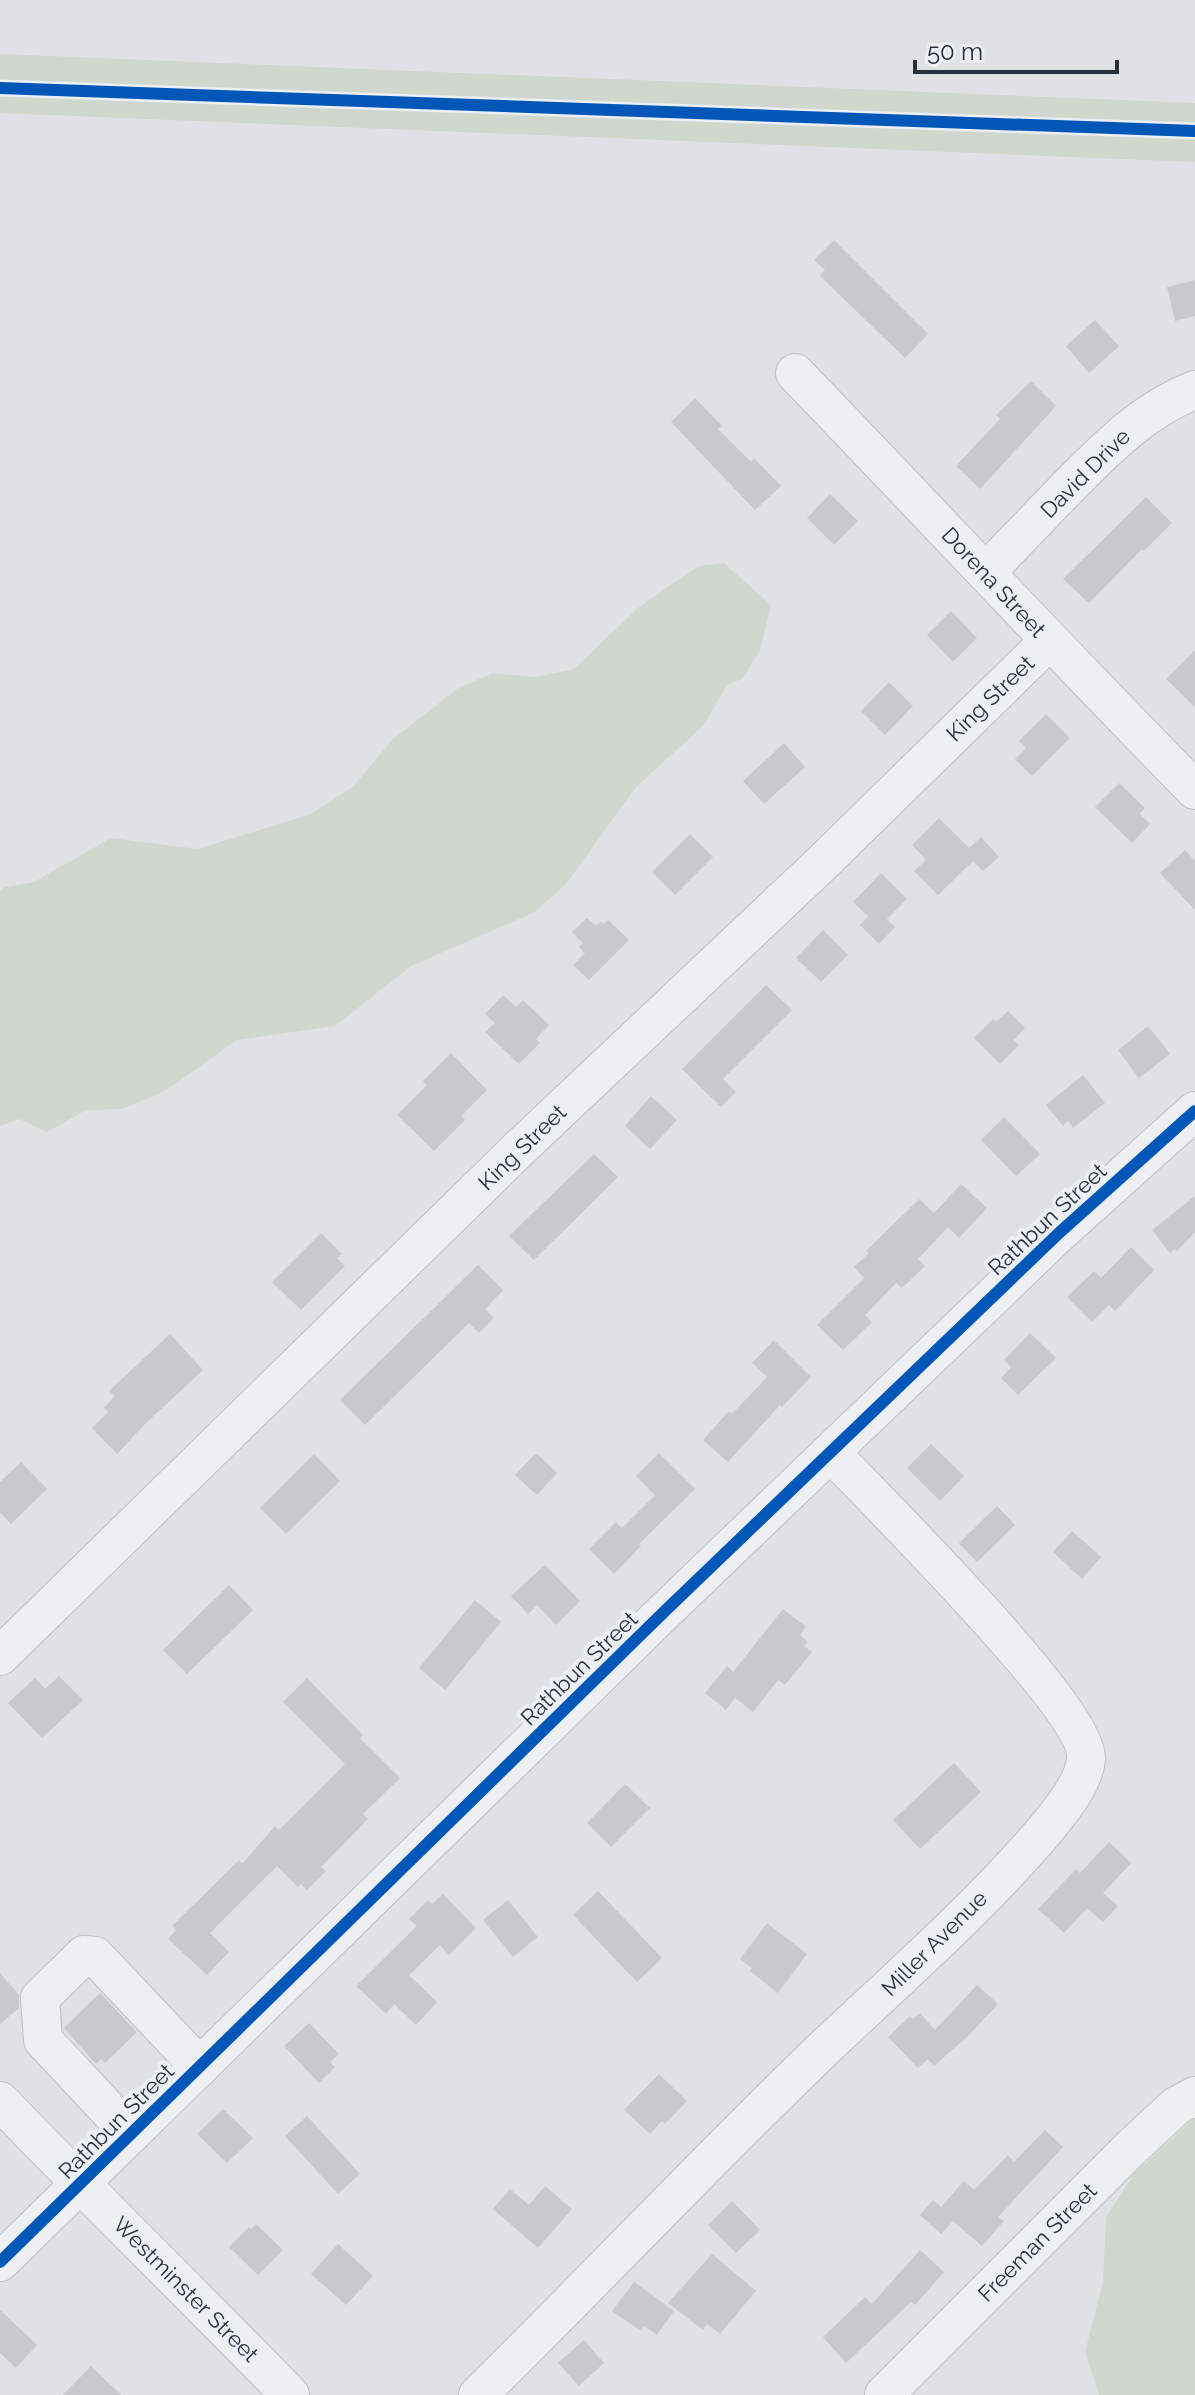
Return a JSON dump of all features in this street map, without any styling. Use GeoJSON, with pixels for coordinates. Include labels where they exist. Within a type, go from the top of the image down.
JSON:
{"type":"FeatureCollection","features":[{"type":"Feature","properties":{"kind":"street","name":"Dorena Street"},"geometry":{"type":"LineString","coordinates":[[795,373],[1195,790]]}},
{"type":"Feature","properties":{"kind":"street","name":"David Drive"},"geometry":{"type":"LineString","coordinates":[[986,572],[1138,420],[1173,398],[1195,390]]}},
{"type":"Feature","properties":{"kind":"street","name":"King Street"},"geometry":{"type":"LineString","coordinates":[[0,1656],[513,1155],[808,877],[1049,641]]}},
{"type":"Feature","properties":{"kind":"street","name":"Rathbun Street"},"geometry":{"type":"LineString","coordinates":[[0,2262],[667,1609],[1059,1233],[1195,1111]]}},
{"type":"Feature","properties":{"kind":"street","name":"Miller Avenue"},"geometry":{"type":"LineString","coordinates":[[478,2395],[819,2053],[1001,1877],[1046,1828],[1078,1780],[1086,1759],[1083,1739],[1068,1717],[982,1611],[831,1453]]}},
{"type":"Feature","properties":{"kind":"street"},"geometry":{"type":"LineString","coordinates":[[131,2134],[43,2040],[40,1998],[84,1955],[95,1956],[200,2067]]}},
{"type":"Feature","properties":{"kind":"street","name":"Freeman Street"},"geometry":{"type":"LineString","coordinates":[[884,2395],[1131,2148],[1176,2106],[1195,2096]]}},
{"type":"Feature","properties":{"kind":"street","name":"Westminster Street"},"geometry":{"type":"LineString","coordinates":[[0,2101],[290,2395]]}},
{"type":"Feature","properties":{"kind":"shaded area"},"geometry":{"type":"Polygon","coordinates":[[[0,54],[1195,103],[1195,162],[0,113],[0,54]]]}},
{"type":"Feature","properties":{"kind":"shaded area"},"geometry":{"type":"Polygon","coordinates":[[[724,563],[771,605],[760,650],[742,679],[728,684],[703,726],[636,787],[566,884],[535,912],[411,966],[335,1026],[237,1040],[165,1091],[122,1109],[86,1110],[47,1132],[19,1119],[0,1126],[0,891],[5,887],[34,882],[111,838],[198,849],[311,814],[353,787],[392,740],[457,689],[492,673],[536,677],[574,669],[639,607],[699,566],[724,563]]]}},
{"type":"Feature","properties":{"kind":"shaded area"},"geometry":{"type":"Polygon","coordinates":[[[1195,2117],[1195,2395],[1099,2395],[1085,2352],[1103,2282],[1106,2217],[1134,2174],[1195,2117]]]}},
{"type":"Feature","properties":{"kind":"building"},"geometry":{"type":"Polygon","coordinates":[[[834,240],[928,334],[905,358],[820,276],[825,270],[814,260],[834,240]]]}},
{"type":"Feature","properties":{"kind":"building"},"geometry":{"type":"Polygon","coordinates":[[[1195,280],[1195,316],[1175,321],[1167,287],[1195,280]]]}},
{"type":"Feature","properties":{"kind":"building"},"geometry":{"type":"Polygon","coordinates":[[[1095,320],[1119,346],[1089,373],[1066,346],[1095,320]]]}},
{"type":"Feature","properties":{"kind":"building"},"geometry":{"type":"Polygon","coordinates":[[[1031,381],[1056,406],[980,489],[956,466],[1000,419],[996,415],[1031,381]]]}},
{"type":"Feature","properties":{"kind":"building"},"geometry":{"type":"Polygon","coordinates":[[[695,398],[722,426],[718,429],[751,462],[754,458],[781,486],[755,510],[671,422],[695,398]]]}},
{"type":"Feature","properties":{"kind":"building"},"geometry":{"type":"Polygon","coordinates":[[[830,494],[858,521],[834,545],[807,518],[830,494]]]}},
{"type":"Feature","properties":{"kind":"building"},"geometry":{"type":"Polygon","coordinates":[[[1146,497],[1172,523],[1089,603],[1063,579],[1146,497]]]}},
{"type":"Feature","properties":{"kind":"building"},"geometry":{"type":"Polygon","coordinates":[[[951,611],[977,638],[953,662],[927,635],[951,611]]]}},
{"type":"Feature","properties":{"kind":"building"},"geometry":{"type":"Polygon","coordinates":[[[1195,650],[1195,707],[1166,679],[1195,650]]]}},
{"type":"Feature","properties":{"kind":"building"},"geometry":{"type":"Polygon","coordinates":[[[889,682],[913,706],[885,735],[861,711],[889,682]]]}},
{"type":"Feature","properties":{"kind":"building"},"geometry":{"type":"Polygon","coordinates":[[[1046,714],[1070,738],[1032,776],[1015,759],[1026,748],[1019,741],[1046,714]]]}},
{"type":"Feature","properties":{"kind":"building"},"geometry":{"type":"Polygon","coordinates":[[[784,743],[805,767],[764,804],[743,781],[784,743]]]}},
{"type":"Feature","properties":{"kind":"building"},"geometry":{"type":"Polygon","coordinates":[[[1119,783],[1145,808],[1140,814],[1150,824],[1132,843],[1095,807],[1119,783]]]}},
{"type":"Feature","properties":{"kind":"building"},"geometry":{"type":"Polygon","coordinates":[[[939,818],[969,848],[981,837],[999,857],[983,871],[973,861],[938,895],[914,871],[926,860],[912,845],[939,818]]]}},
{"type":"Feature","properties":{"kind":"building"},"geometry":{"type":"Polygon","coordinates":[[[690,834],[713,857],[675,895],[652,872],[690,834]]]}},
{"type":"Feature","properties":{"kind":"building"},"geometry":{"type":"Polygon","coordinates":[[[1185,850],[1195,861],[1195,910],[1160,873],[1185,850]]]}},
{"type":"Feature","properties":{"kind":"building"},"geometry":{"type":"Polygon","coordinates":[[[881,873],[907,899],[887,919],[895,927],[879,944],[860,925],[868,916],[853,902],[881,873]]]}},
{"type":"Feature","properties":{"kind":"building"},"geometry":{"type":"Polygon","coordinates":[[[587,918],[596,926],[608,920],[629,940],[589,980],[573,965],[585,953],[579,947],[583,943],[572,932],[587,918]]]}},
{"type":"Feature","properties":{"kind":"building"},"geometry":{"type":"Polygon","coordinates":[[[823,930],[848,955],[821,982],[796,958],[823,930]]]}},
{"type":"Feature","properties":{"kind":"building"},"geometry":{"type":"Polygon","coordinates":[[[766,985],[792,1010],[723,1079],[736,1092],[721,1107],[682,1069],[766,985]]]}},
{"type":"Feature","properties":{"kind":"building"},"geometry":{"type":"Polygon","coordinates":[[[503,995],[516,1007],[523,1000],[549,1025],[536,1039],[540,1043],[519,1064],[485,1032],[495,1023],[485,1014],[503,995]]]}},
{"type":"Feature","properties":{"kind":"building"},"geometry":{"type":"Polygon","coordinates":[[[1008,1011],[1025,1028],[1014,1040],[1019,1045],[1000,1064],[974,1038],[993,1019],[996,1022],[1008,1011]]]}},
{"type":"Feature","properties":{"kind":"building"},"geometry":{"type":"Polygon","coordinates":[[[1148,1026],[1170,1054],[1139,1078],[1118,1050],[1148,1026]]]}},
{"type":"Feature","properties":{"kind":"building"},"geometry":{"type":"Polygon","coordinates":[[[451,1053],[487,1090],[461,1116],[465,1120],[434,1151],[397,1115],[427,1085],[423,1081],[451,1053]]]}},
{"type":"Feature","properties":{"kind":"building"},"geometry":{"type":"Polygon","coordinates":[[[1083,1075],[1105,1103],[1073,1128],[1068,1121],[1063,1126],[1046,1105],[1083,1075]]]}},
{"type":"Feature","properties":{"kind":"building"},"geometry":{"type":"Polygon","coordinates":[[[651,1096],[677,1120],[650,1149],[625,1126],[651,1096]]]}},
{"type":"Feature","properties":{"kind":"building"},"geometry":{"type":"Polygon","coordinates":[[[1004,1117],[1040,1154],[1016,1176],[981,1140],[1004,1117]]]}},
{"type":"Feature","properties":{"kind":"building"},"geometry":{"type":"Polygon","coordinates":[[[594,1154],[618,1177],[534,1260],[509,1236],[594,1154]]]}},
{"type":"Feature","properties":{"kind":"building"},"geometry":{"type":"Polygon","coordinates":[[[961,1184],[987,1208],[959,1238],[948,1227],[918,1259],[925,1266],[902,1288],[896,1283],[865,1315],[872,1322],[843,1350],[817,1325],[864,1278],[854,1267],[919,1199],[934,1213],[961,1184]]]}},
{"type":"Feature","properties":{"kind":"building"},"geometry":{"type":"Polygon","coordinates":[[[1195,1196],[1195,1232],[1177,1251],[1174,1249],[1170,1253],[1152,1230],[1195,1196]]]}},
{"type":"Feature","properties":{"kind":"building"},"geometry":{"type":"Polygon","coordinates":[[[321,1233],[342,1254],[337,1258],[345,1266],[301,1310],[272,1282],[321,1233]]]}},
{"type":"Feature","properties":{"kind":"building"},"geometry":{"type":"Polygon","coordinates":[[[1131,1247],[1154,1270],[1115,1311],[1109,1305],[1092,1322],[1067,1297],[1094,1271],[1101,1278],[1131,1247]]]}},
{"type":"Feature","properties":{"kind":"building"},"geometry":{"type":"Polygon","coordinates":[[[478,1265],[503,1290],[485,1309],[494,1318],[479,1333],[469,1323],[365,1425],[340,1400],[478,1265]]]}},
{"type":"Feature","properties":{"kind":"building"},"geometry":{"type":"Polygon","coordinates":[[[1030,1333],[1056,1358],[1018,1395],[1001,1378],[1011,1367],[1004,1360],[1030,1333]]]}},
{"type":"Feature","properties":{"kind":"building"},"geometry":{"type":"Polygon","coordinates":[[[170,1334],[203,1370],[117,1454],[92,1428],[108,1412],[104,1408],[115,1396],[109,1391],[170,1334]]]}},
{"type":"Feature","properties":{"kind":"building"},"geometry":{"type":"Polygon","coordinates":[[[774,1340],[811,1377],[782,1407],[780,1405],[728,1462],[703,1440],[729,1411],[732,1414],[767,1377],[752,1363],[774,1340]]]}},
{"type":"Feature","properties":{"kind":"building"},"geometry":{"type":"Polygon","coordinates":[[[931,1444],[964,1476],[940,1501],[907,1468],[931,1444]]]}},
{"type":"Feature","properties":{"kind":"building"},"geometry":{"type":"Polygon","coordinates":[[[536,1453],[557,1473],[537,1495],[515,1475],[536,1453]]]}},
{"type":"Feature","properties":{"kind":"building"},"geometry":{"type":"Polygon","coordinates":[[[659,1453],[695,1489],[639,1544],[641,1546],[614,1574],[589,1549],[616,1522],[622,1528],[655,1495],[636,1476],[659,1453]]]}},
{"type":"Feature","properties":{"kind":"building"},"geometry":{"type":"Polygon","coordinates":[[[314,1454],[340,1481],[286,1534],[260,1508],[314,1454]]]}},
{"type":"Feature","properties":{"kind":"building"},"geometry":{"type":"Polygon","coordinates":[[[21,1462],[47,1489],[11,1524],[0,1512],[0,1482],[21,1462]]]}},
{"type":"Feature","properties":{"kind":"building"},"geometry":{"type":"Polygon","coordinates":[[[997,1506],[1015,1525],[977,1562],[959,1543],[997,1506]]]}},
{"type":"Feature","properties":{"kind":"building"},"geometry":{"type":"Polygon","coordinates":[[[1072,1531],[1101,1557],[1082,1579],[1053,1552],[1072,1531]]]}},
{"type":"Feature","properties":{"kind":"building"},"geometry":{"type":"Polygon","coordinates":[[[545,1565],[580,1601],[556,1625],[537,1605],[528,1614],[511,1596],[545,1565]]]}},
{"type":"Feature","properties":{"kind":"building"},"geometry":{"type":"Polygon","coordinates":[[[229,1585],[253,1610],[187,1674],[163,1650],[229,1585]]]}},
{"type":"Feature","properties":{"kind":"building"},"geometry":{"type":"Polygon","coordinates":[[[475,1600],[501,1622],[445,1690],[419,1668],[475,1600]]]}},
{"type":"Feature","properties":{"kind":"building"},"geometry":{"type":"Polygon","coordinates":[[[783,1609],[806,1627],[800,1635],[808,1642],[804,1646],[812,1652],[785,1685],[778,1680],[753,1712],[735,1698],[726,1710],[705,1693],[727,1666],[733,1672],[783,1609]]]}},
{"type":"Feature","properties":{"kind":"building"},"geometry":{"type":"Polygon","coordinates":[[[59,1676],[83,1700],[42,1738],[8,1703],[35,1678],[45,1689],[59,1676]]]}},
{"type":"Feature","properties":{"kind":"building"},"geometry":{"type":"Polygon","coordinates":[[[307,1678],[400,1778],[363,1814],[368,1819],[321,1867],[326,1871],[307,1890],[301,1884],[298,1887],[277,1866],[210,1933],[229,1952],[207,1975],[168,1939],[176,1930],[172,1926],[239,1860],[242,1864],[275,1826],[279,1830],[345,1764],[283,1702],[307,1678]]]}},
{"type":"Feature","properties":{"kind":"building"},"geometry":{"type":"Polygon","coordinates":[[[954,1763],[981,1792],[920,1849],[893,1820],[954,1763]]]}},
{"type":"Feature","properties":{"kind":"building"},"geometry":{"type":"Polygon","coordinates":[[[625,1784],[650,1808],[611,1847],[587,1823],[625,1784]]]}},
{"type":"Feature","properties":{"kind":"building"},"geometry":{"type":"Polygon","coordinates":[[[1109,1842],[1131,1863],[1103,1893],[1118,1906],[1103,1922],[1087,1908],[1064,1933],[1038,1909],[1076,1869],[1080,1873],[1109,1842]]]}},
{"type":"Feature","properties":{"kind":"building"},"geometry":{"type":"Polygon","coordinates":[[[598,1891],[662,1958],[637,1982],[573,1915],[598,1891]]]}},
{"type":"Feature","properties":{"kind":"building"},"geometry":{"type":"Polygon","coordinates":[[[443,1894],[476,1928],[449,1955],[440,1945],[409,1975],[437,2002],[416,2025],[394,2004],[386,2014],[356,1986],[417,1926],[409,1919],[428,1900],[432,1904],[443,1894]]]}},
{"type":"Feature","properties":{"kind":"building"},"geometry":{"type":"Polygon","coordinates":[[[508,1900],[538,1937],[513,1957],[483,1920],[508,1900]]]}},
{"type":"Feature","properties":{"kind":"building"},"geometry":{"type":"Polygon","coordinates":[[[767,1923],[807,1954],[778,1993],[740,1959],[767,1923]]]}},
{"type":"Feature","properties":{"kind":"building"},"geometry":{"type":"Polygon","coordinates":[[[0,1973],[19,1995],[19,2008],[0,2024],[0,1973]]]}},
{"type":"Feature","properties":{"kind":"building"},"geometry":{"type":"Polygon","coordinates":[[[977,1985],[998,2004],[934,2066],[928,2059],[918,2068],[888,2037],[910,2016],[913,2019],[920,2013],[935,2030],[977,1985]]]}},
{"type":"Feature","properties":{"kind":"building"},"geometry":{"type":"Polygon","coordinates":[[[100,1993],[137,2032],[105,2063],[101,2059],[96,2064],[64,2028],[100,1993]]]}},
{"type":"Feature","properties":{"kind":"building"},"geometry":{"type":"Polygon","coordinates":[[[309,2023],[339,2054],[330,2062],[335,2067],[319,2083],[284,2046],[309,2023]]]}},
{"type":"Feature","properties":{"kind":"building"},"geometry":{"type":"Polygon","coordinates":[[[659,2074],[687,2101],[665,2124],[662,2121],[650,2134],[624,2110],[659,2074]]]}},
{"type":"Feature","properties":{"kind":"building"},"geometry":{"type":"Polygon","coordinates":[[[223,2109],[253,2138],[227,2163],[197,2134],[223,2109]]]}},
{"type":"Feature","properties":{"kind":"building"},"geometry":{"type":"Polygon","coordinates":[[[307,2116],[360,2174],[338,2194],[285,2136],[307,2116]]]}},
{"type":"Feature","properties":{"kind":"building"},"geometry":{"type":"Polygon","coordinates":[[[1045,2130],[1063,2147],[998,2217],[1004,2221],[982,2246],[953,2221],[941,2234],[920,2215],[933,2200],[941,2207],[964,2181],[974,2190],[1008,2155],[1014,2162],[1045,2130]]]}},
{"type":"Feature","properties":{"kind":"building"},"geometry":{"type":"Polygon","coordinates":[[[545,2186],[572,2209],[538,2248],[493,2209],[510,2189],[529,2205],[545,2186]]]}},
{"type":"Feature","properties":{"kind":"building"},"geometry":{"type":"Polygon","coordinates":[[[732,2201],[760,2230],[736,2253],[708,2225],[732,2201]]]}},
{"type":"Feature","properties":{"kind":"building"},"geometry":{"type":"Polygon","coordinates":[[[256,2224],[283,2250],[258,2275],[229,2247],[256,2224]]]}},
{"type":"Feature","properties":{"kind":"building"},"geometry":{"type":"Polygon","coordinates":[[[338,2244],[373,2276],[346,2305],[311,2274],[338,2244]]]}},
{"type":"Feature","properties":{"kind":"building"},"geometry":{"type":"Polygon","coordinates":[[[920,2250],[944,2272],[915,2305],[911,2302],[846,2363],[823,2337],[865,2297],[872,2304],[920,2250]]]}},
{"type":"Feature","properties":{"kind":"building"},"geometry":{"type":"Polygon","coordinates":[[[712,2254],[756,2291],[720,2334],[707,2324],[703,2330],[668,2303],[712,2254]]]}},
{"type":"Feature","properties":{"kind":"building"},"geometry":{"type":"Polygon","coordinates":[[[634,2282],[674,2311],[657,2335],[644,2326],[641,2331],[612,2311],[634,2282]]]}},
{"type":"Feature","properties":{"kind":"building"},"geometry":{"type":"Polygon","coordinates":[[[0,2310],[37,2345],[16,2368],[0,2353],[0,2310]]]}},
{"type":"Feature","properties":{"kind":"building"},"geometry":{"type":"Polygon","coordinates":[[[584,2340],[604,2363],[579,2386],[558,2363],[584,2340]]]}},
{"type":"Feature","properties":{"kind":"building"},"geometry":{"type":"Polygon","coordinates":[[[91,2366],[121,2395],[63,2395],[91,2366]]]}},
{"type":"Feature","properties":{"kind":"cycle path"},"geometry":{"type":"LineString","coordinates":[[0,88],[1195,131]]}},
{"type":"Feature","properties":{"kind":"cycle path"},"geometry":{"type":"LineString","coordinates":[[0,2262],[667,1609],[1059,1233],[1195,1111]]}}]}
